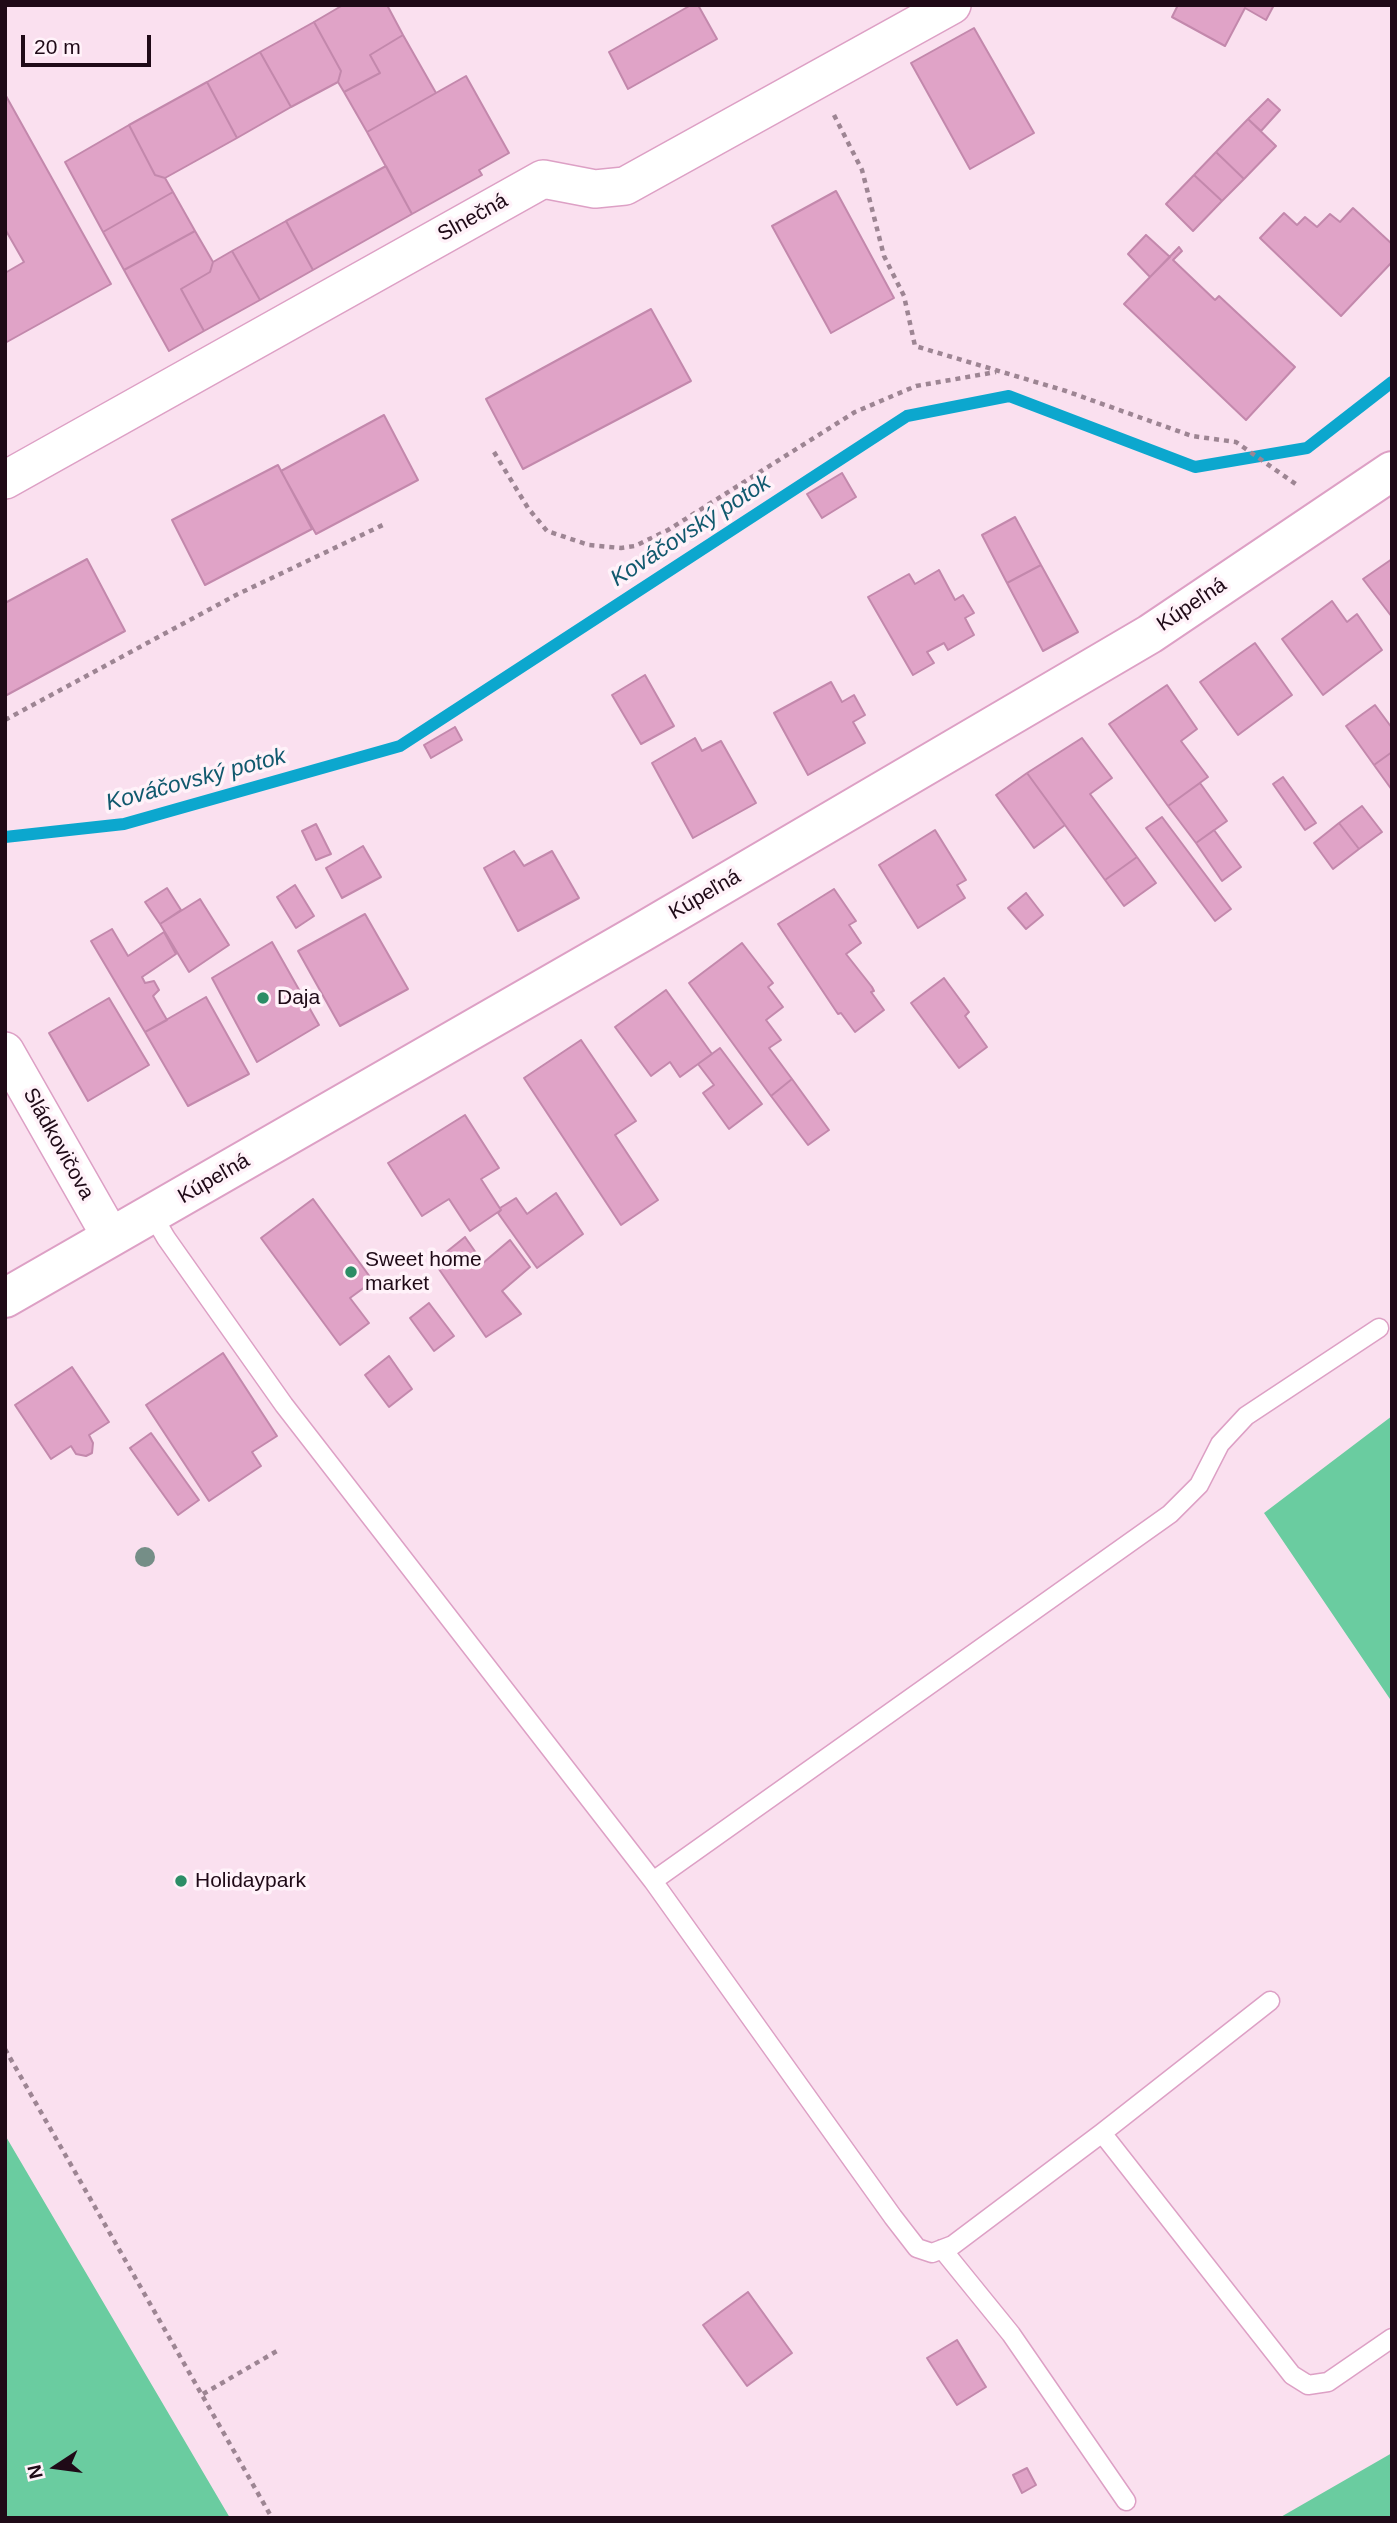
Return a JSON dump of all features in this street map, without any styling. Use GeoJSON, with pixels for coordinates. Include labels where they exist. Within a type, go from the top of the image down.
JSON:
{"type":"FeatureCollection","features":[{"type":"Feature","properties":{"kind":"street","name":"Slnečná"},"geometry":{"type":"LineString","coordinates":[[5,480],[542,179],[596,189],[625,187],[810,84],[936,9]]}},
{"type":"Feature","properties":{"kind":"street","name":"Kúpeľná"},"geometry":{"type":"LineString","coordinates":[[5,1298],[654,925],[1150,634],[1392,471]]}},
{"type":"Feature","properties":{"kind":"street","name":"Sládkovičova"},"geometry":{"type":"LineString","coordinates":[[5,1051],[111,1237]]}},
{"type":"Feature","properties":{"kind":"lane"},"geometry":{"type":"LineString","coordinates":[[152,1214],[166,1238],[284,1405],[653,1881],[892,2217],[917,2248],[932,2253],[953,2245],[1102,2133],[1270,2001]]}},
{"type":"Feature","properties":{"kind":"lane"},"geometry":{"type":"LineString","coordinates":[[653,1881],[1170,1514],[1199,1485],[1220,1444],[1246,1416],[1379,1328]]}},
{"type":"Feature","properties":{"kind":"lane"},"geometry":{"type":"LineString","coordinates":[[1102,2133],[1292,2375],[1308,2385],[1328,2382],[1392,2338]]}},
{"type":"Feature","properties":{"kind":"lane"},"geometry":{"type":"LineString","coordinates":[[942,2249],[1011,2334],[1126,2501]]}},
{"type":"Feature","properties":{"kind":"path"},"geometry":{"type":"LineString","coordinates":[[810,84],[834,115],[862,170],[884,256],[904,296],[915,346],[1066,391],[1192,436],[1236,442],[1293,480]]}},
{"type":"Feature","properties":{"kind":"path"},"geometry":{"type":"LineString","coordinates":[[494,452],[528,508],[547,531],[589,545],[621,548],[635,546],[679,523],[855,412],[916,386],[1000,371]]}},
{"type":"Feature","properties":{"kind":"path"},"geometry":{"type":"LineString","coordinates":[[5,720],[236,594],[387,523]]}},
{"type":"Feature","properties":{"kind":"path"},"geometry":{"type":"LineString","coordinates":[[5,2049],[272,2518]]}},
{"type":"Feature","properties":{"kind":"path"},"geometry":{"type":"LineString","coordinates":[[203,2394],[277,2351]]}},
{"type":"Feature","properties":{"kind":"green space"},"geometry":{"type":"Polygon","coordinates":[[[1392,1416],[1392,1702],[1264,1513],[1392,1416]]]}},
{"type":"Feature","properties":{"kind":"green space"},"geometry":{"type":"Polygon","coordinates":[[[5,2135],[230,2518],[5,2518],[5,2135]]]}},
{"type":"Feature","properties":{"kind":"green space"},"geometry":{"type":"Polygon","coordinates":[[[1392,2453],[1392,2518],[1279,2518],[1392,2453]]]}},
{"type":"Feature","properties":{"kind":"building"},"geometry":{"type":"Polygon","coordinates":[[[343,5],[387,5],[403,35],[370,55],[380,73],[344,92],[338,82],[341,71],[314,22],[343,5]]]}},
{"type":"Feature","properties":{"kind":"building"},"geometry":{"type":"Polygon","coordinates":[[[691,5],[698,5],[717,39],[628,89],[609,52],[691,5]]]}},
{"type":"Feature","properties":{"kind":"building"},"geometry":{"type":"Polygon","coordinates":[[[1178,5],[1274,5],[1266,20],[1245,8],[1225,46],[1172,17],[1178,5]]]}},
{"type":"Feature","properties":{"kind":"building"},"geometry":{"type":"Polygon","coordinates":[[[314,22],[341,71],[338,82],[291,107],[260,52],[314,22]]]}},
{"type":"Feature","properties":{"kind":"building"},"geometry":{"type":"Polygon","coordinates":[[[974,28],[1034,133],[970,169],[911,63],[974,28]]]}},
{"type":"Feature","properties":{"kind":"building"},"geometry":{"type":"Polygon","coordinates":[[[403,35],[436,93],[367,132],[344,92],[380,73],[370,55],[403,35]]]}},
{"type":"Feature","properties":{"kind":"building"},"geometry":{"type":"Polygon","coordinates":[[[260,52],[291,107],[237,138],[207,82],[260,52]]]}},
{"type":"Feature","properties":{"kind":"building"},"geometry":{"type":"Polygon","coordinates":[[[466,76],[509,153],[479,170],[482,175],[412,214],[367,132],[466,76]]]}},
{"type":"Feature","properties":{"kind":"building"},"geometry":{"type":"Polygon","coordinates":[[[207,82],[237,138],[165,178],[155,175],[129,125],[207,82]]]}},
{"type":"Feature","properties":{"kind":"building"},"geometry":{"type":"Polygon","coordinates":[[[6,96],[111,284],[5,343],[5,273],[24,262],[5,229],[6,96]]]}},
{"type":"Feature","properties":{"kind":"building"},"geometry":{"type":"Polygon","coordinates":[[[1268,99],[1280,110],[1261,131],[1248,119],[1268,99]]]}},
{"type":"Feature","properties":{"kind":"building"},"geometry":{"type":"Polygon","coordinates":[[[1248,119],[1276,146],[1244,179],[1216,152],[1248,119]]]}},
{"type":"Feature","properties":{"kind":"building"},"geometry":{"type":"Polygon","coordinates":[[[129,125],[155,175],[165,178],[173,192],[103,232],[65,162],[129,125]]]}},
{"type":"Feature","properties":{"kind":"building"},"geometry":{"type":"Polygon","coordinates":[[[1216,152],[1244,179],[1222,201],[1194,175],[1216,152]]]}},
{"type":"Feature","properties":{"kind":"building"},"geometry":{"type":"Polygon","coordinates":[[[386,166],[412,214],[313,270],[286,221],[386,166]]]}},
{"type":"Feature","properties":{"kind":"building"},"geometry":{"type":"Polygon","coordinates":[[[1194,175],[1222,201],[1193,231],[1166,204],[1194,175]]]}},
{"type":"Feature","properties":{"kind":"building"},"geometry":{"type":"Polygon","coordinates":[[[836,191],[894,298],[831,333],[772,226],[836,191]]]}},
{"type":"Feature","properties":{"kind":"building"},"geometry":{"type":"Polygon","coordinates":[[[173,192],[195,231],[124,270],[103,232],[173,192]]]}},
{"type":"Feature","properties":{"kind":"building"},"geometry":{"type":"Polygon","coordinates":[[[1353,208],[1392,244],[1392,262],[1341,316],[1260,238],[1284,213],[1297,225],[1305,217],[1317,227],[1330,214],[1340,222],[1353,208]]]}},
{"type":"Feature","properties":{"kind":"building"},"geometry":{"type":"Polygon","coordinates":[[[286,221],[313,270],[260,300],[232,251],[286,221]]]}},
{"type":"Feature","properties":{"kind":"building"},"geometry":{"type":"Polygon","coordinates":[[[195,231],[213,262],[210,272],[181,289],[204,331],[169,351],[124,270],[195,231]]]}},
{"type":"Feature","properties":{"kind":"building"},"geometry":{"type":"Polygon","coordinates":[[[1146,235],[1170,257],[1150,277],[1128,254],[1146,235]]]}},
{"type":"Feature","properties":{"kind":"building"},"geometry":{"type":"Polygon","coordinates":[[[1179,247],[1182,251],[1173,260],[1215,300],[1219,296],[1295,367],[1246,420],[1124,304],[1179,247]]]}},
{"type":"Feature","properties":{"kind":"building"},"geometry":{"type":"Polygon","coordinates":[[[232,251],[260,300],[204,331],[181,289],[210,272],[213,262],[232,251]]]}},
{"type":"Feature","properties":{"kind":"building"},"geometry":{"type":"Polygon","coordinates":[[[651,309],[691,381],[523,469],[486,399],[651,309]]]}},
{"type":"Feature","properties":{"kind":"building"},"geometry":{"type":"Polygon","coordinates":[[[384,415],[418,480],[316,534],[281,471],[384,415]]]}},
{"type":"Feature","properties":{"kind":"building"},"geometry":{"type":"Polygon","coordinates":[[[278,465],[312,529],[205,585],[172,520],[278,465]]]}},
{"type":"Feature","properties":{"kind":"building"},"geometry":{"type":"Polygon","coordinates":[[[842,473],[856,497],[822,518],[807,494],[842,473]]]}},
{"type":"Feature","properties":{"kind":"building"},"geometry":{"type":"Polygon","coordinates":[[[1015,517],[1041,565],[1007,583],[982,535],[1015,517]]]}},
{"type":"Feature","properties":{"kind":"building"},"geometry":{"type":"Polygon","coordinates":[[[87,559],[125,631],[5,696],[5,603],[87,559]]]}},
{"type":"Feature","properties":{"kind":"building"},"geometry":{"type":"Polygon","coordinates":[[[1392,559],[1392,617],[1363,579],[1392,559]]]}},
{"type":"Feature","properties":{"kind":"building"},"geometry":{"type":"Polygon","coordinates":[[[1041,565],[1078,632],[1043,651],[1007,583],[1041,565]]]}},
{"type":"Feature","properties":{"kind":"building"},"geometry":{"type":"Polygon","coordinates":[[[939,570],[955,600],[963,595],[974,613],[965,618],[974,635],[948,650],[944,643],[927,652],[934,663],[913,675],[868,597],[909,574],[915,584],[939,570]]]}},
{"type":"Feature","properties":{"kind":"building"},"geometry":{"type":"Polygon","coordinates":[[[1332,601],[1347,622],[1357,614],[1382,650],[1323,695],[1282,639],[1332,601]]]}},
{"type":"Feature","properties":{"kind":"building"},"geometry":{"type":"Polygon","coordinates":[[[1255,643],[1292,695],[1238,735],[1200,682],[1255,643]]]}},
{"type":"Feature","properties":{"kind":"building"},"geometry":{"type":"Polygon","coordinates":[[[645,675],[674,726],[641,744],[612,695],[645,675]]]}},
{"type":"Feature","properties":{"kind":"building"},"geometry":{"type":"Polygon","coordinates":[[[831,682],[842,702],[854,695],[865,715],[853,722],[865,743],[808,775],[774,713],[831,682]]]}},
{"type":"Feature","properties":{"kind":"building"},"geometry":{"type":"Polygon","coordinates":[[[1167,685],[1197,729],[1181,741],[1208,777],[1168,806],[1109,724],[1167,685]]]}},
{"type":"Feature","properties":{"kind":"building"},"geometry":{"type":"Polygon","coordinates":[[[1375,705],[1392,728],[1392,752],[1374,765],[1346,726],[1375,705]]]}},
{"type":"Feature","properties":{"kind":"building"},"geometry":{"type":"Polygon","coordinates":[[[455,727],[462,740],[431,758],[424,745],[455,727]]]}},
{"type":"Feature","properties":{"kind":"building"},"geometry":{"type":"Polygon","coordinates":[[[695,738],[702,751],[721,741],[756,803],[693,838],[652,763],[695,738]]]}},
{"type":"Feature","properties":{"kind":"building"},"geometry":{"type":"Polygon","coordinates":[[[1082,738],[1112,778],[1090,794],[1137,857],[1105,880],[1027,773],[1082,738]]]}},
{"type":"Feature","properties":{"kind":"building"},"geometry":{"type":"Polygon","coordinates":[[[1392,752],[1392,790],[1374,765],[1392,752]]]}},
{"type":"Feature","properties":{"kind":"building"},"geometry":{"type":"Polygon","coordinates":[[[1027,773],[1065,825],[1034,848],[996,795],[1027,773]]]}},
{"type":"Feature","properties":{"kind":"building"},"geometry":{"type":"Polygon","coordinates":[[[1283,777],[1316,823],[1305,830],[1273,784],[1283,777]]]}},
{"type":"Feature","properties":{"kind":"building"},"geometry":{"type":"Polygon","coordinates":[[[1200,783],[1227,821],[1196,843],[1168,806],[1200,783]]]}},
{"type":"Feature","properties":{"kind":"building"},"geometry":{"type":"Polygon","coordinates":[[[1362,806],[1382,832],[1359,849],[1339,823],[1362,806]]]}},
{"type":"Feature","properties":{"kind":"building"},"geometry":{"type":"Polygon","coordinates":[[[1162,817],[1231,909],[1215,921],[1146,828],[1162,817]]]}},
{"type":"Feature","properties":{"kind":"building"},"geometry":{"type":"Polygon","coordinates":[[[1339,823],[1359,849],[1333,869],[1314,843],[1339,823]]]}},
{"type":"Feature","properties":{"kind":"building"},"geometry":{"type":"Polygon","coordinates":[[[316,824],[331,854],[316,860],[302,831],[316,824]]]}},
{"type":"Feature","properties":{"kind":"building"},"geometry":{"type":"Polygon","coordinates":[[[935,830],[966,880],[957,885],[965,898],[918,928],[879,865],[935,830]]]}},
{"type":"Feature","properties":{"kind":"building"},"geometry":{"type":"Polygon","coordinates":[[[1214,830],[1241,867],[1222,881],[1196,843],[1214,830]]]}},
{"type":"Feature","properties":{"kind":"building"},"geometry":{"type":"Polygon","coordinates":[[[363,846],[381,877],[342,898],[326,868],[363,846]]]}},
{"type":"Feature","properties":{"kind":"building"},"geometry":{"type":"Polygon","coordinates":[[[514,851],[524,866],[552,851],[579,898],[518,931],[484,868],[514,851]]]}},
{"type":"Feature","properties":{"kind":"building"},"geometry":{"type":"Polygon","coordinates":[[[1137,857],[1156,883],[1124,906],[1105,880],[1137,857]]]}},
{"type":"Feature","properties":{"kind":"building"},"geometry":{"type":"Polygon","coordinates":[[[295,885],[314,916],[296,928],[277,897],[295,885]]]}},
{"type":"Feature","properties":{"kind":"building"},"geometry":{"type":"Polygon","coordinates":[[[167,888],[181,910],[160,924],[145,902],[167,888]]]}},
{"type":"Feature","properties":{"kind":"building"},"geometry":{"type":"Polygon","coordinates":[[[834,889],[856,921],[849,925],[861,943],[846,954],[872,987],[874,991],[871,992],[884,1010],[855,1032],[841,1013],[838,1014],[778,924],[834,889]]]}},
{"type":"Feature","properties":{"kind":"building"},"geometry":{"type":"Polygon","coordinates":[[[1026,893],[1043,915],[1026,929],[1008,908],[1026,893]]]}},
{"type":"Feature","properties":{"kind":"building"},"geometry":{"type":"Polygon","coordinates":[[[200,899],[229,945],[189,972],[160,924],[200,899]]]}},
{"type":"Feature","properties":{"kind":"building"},"geometry":{"type":"Polygon","coordinates":[[[365,914],[408,989],[340,1026],[298,951],[365,914]]]}},
{"type":"Feature","properties":{"kind":"building"},"geometry":{"type":"Polygon","coordinates":[[[112,929],[128,956],[164,932],[176,954],[142,977],[145,983],[154,981],[159,990],[153,996],[167,1020],[145,1032],[91,941],[112,929]]]}},
{"type":"Feature","properties":{"kind":"building","name":"Daja"},"geometry":{"type":"Polygon","coordinates":[[[272,942],[319,1025],[257,1062],[212,978],[272,942]]]}},
{"type":"Feature","properties":{"kind":"building"},"geometry":{"type":"Polygon","coordinates":[[[742,943],[773,983],[768,987],[783,1007],[766,1020],[781,1040],[769,1048],[792,1079],[771,1096],[689,983],[742,943]]]}},
{"type":"Feature","properties":{"kind":"building"},"geometry":{"type":"Polygon","coordinates":[[[944,978],[969,1012],[965,1016],[987,1047],[959,1068],[911,1003],[944,978]]]}},
{"type":"Feature","properties":{"kind":"building"},"geometry":{"type":"Polygon","coordinates":[[[666,990],[712,1054],[680,1077],[670,1062],[651,1076],[615,1027],[666,990]]]}},
{"type":"Feature","properties":{"kind":"building"},"geometry":{"type":"Polygon","coordinates":[[[206,997],[249,1074],[188,1106],[145,1032],[206,997]]]}},
{"type":"Feature","properties":{"kind":"building"},"geometry":{"type":"Polygon","coordinates":[[[109,998],[149,1065],[88,1101],[49,1033],[109,998]]]}},
{"type":"Feature","properties":{"kind":"building"},"geometry":{"type":"Polygon","coordinates":[[[581,1040],[636,1121],[615,1135],[658,1200],[621,1225],[524,1078],[581,1040]]]}},
{"type":"Feature","properties":{"kind":"building"},"geometry":{"type":"Polygon","coordinates":[[[720,1048],[762,1104],[729,1129],[703,1093],[714,1085],[698,1064],[720,1048]]]}},
{"type":"Feature","properties":{"kind":"building"},"geometry":{"type":"Polygon","coordinates":[[[792,1079],[829,1130],[808,1145],[771,1096],[792,1079]]]}},
{"type":"Feature","properties":{"kind":"building"},"geometry":{"type":"Polygon","coordinates":[[[465,1115],[499,1168],[481,1179],[501,1210],[470,1231],[449,1199],[422,1216],[388,1163],[465,1115]]]}},
{"type":"Feature","properties":{"kind":"building"},"geometry":{"type":"Polygon","coordinates":[[[556,1193],[583,1234],[537,1268],[498,1213],[500,1208],[516,1198],[527,1214],[556,1193]]]}},
{"type":"Feature","properties":{"kind":"building"},"geometry":{"type":"Polygon","coordinates":[[[313,1199],[373,1281],[350,1298],[369,1323],[340,1345],[261,1238],[313,1199]]]}},
{"type":"Feature","properties":{"kind":"building"},"geometry":{"type":"Polygon","coordinates":[[[465,1237],[483,1263],[510,1240],[530,1267],[502,1291],[521,1314],[486,1337],[434,1262],[465,1237]]]}},
{"type":"Feature","properties":{"kind":"building"},"geometry":{"type":"Polygon","coordinates":[[[429,1303],[454,1336],[434,1351],[410,1318],[429,1303]]]}},
{"type":"Feature","properties":{"kind":"building"},"geometry":{"type":"Polygon","coordinates":[[[223,1353],[277,1436],[252,1452],[261,1466],[209,1501],[146,1405],[223,1353]]]}},
{"type":"Feature","properties":{"kind":"building"},"geometry":{"type":"Polygon","coordinates":[[[389,1356],[412,1389],[389,1407],[365,1375],[389,1356]]]}},
{"type":"Feature","properties":{"kind":"building"},"geometry":{"type":"Polygon","coordinates":[[[72,1367],[109,1422],[89,1435],[93,1443],[92,1453],[86,1456],[76,1454],[71,1446],[51,1459],[15,1405],[72,1367]]]}},
{"type":"Feature","properties":{"kind":"building"},"geometry":{"type":"Polygon","coordinates":[[[151,1433],[199,1500],[178,1515],[130,1448],[151,1433]]]}},
{"type":"Feature","properties":{"kind":"building"},"geometry":{"type":"Polygon","coordinates":[[[748,2292],[792,2353],[747,2386],[703,2325],[748,2292]]]}},
{"type":"Feature","properties":{"kind":"building"},"geometry":{"type":"Polygon","coordinates":[[[957,2340],[986,2387],[957,2405],[927,2358],[957,2340]]]}},
{"type":"Feature","properties":{"kind":"building"},"geometry":{"type":"Polygon","coordinates":[[[1027,2468],[1036,2485],[1022,2493],[1013,2475],[1027,2468]]]}},
{"type":"Feature","properties":{"kind":"waterway","name":"Kováčovský potok"},"geometry":{"type":"LineString","coordinates":[[5,837],[124,824],[400,746],[907,416],[1009,396],[1195,467],[1307,448],[1392,382]]}},
{"type":"Feature","properties":{"kind":"place","name":"Daja"},"geometry":{"type":"Point","coordinates":[263,998]}},
{"type":"Feature","properties":{"kind":"place","name":"Sweet home market"},"geometry":{"type":"Point","coordinates":[351,1272]}},
{"type":"Feature","properties":{"kind":"place","name":"Holidaypark"},"geometry":{"type":"Point","coordinates":[181,1881]}}]}
